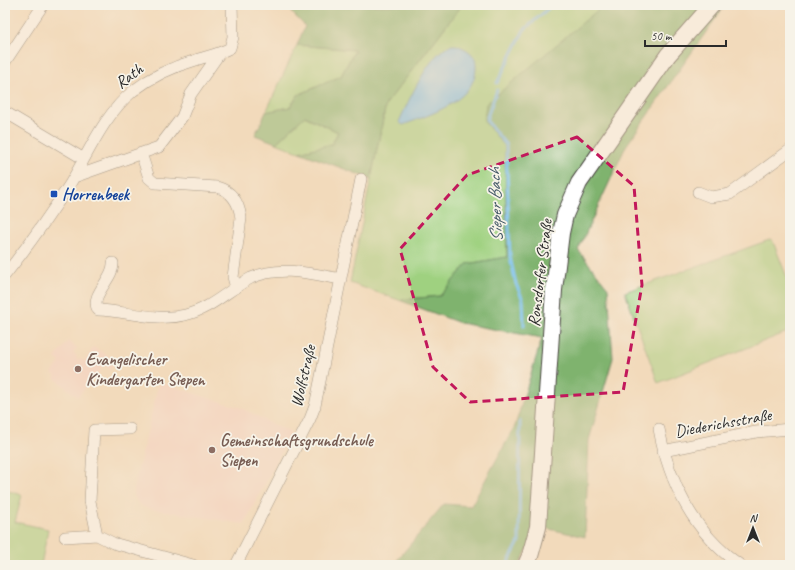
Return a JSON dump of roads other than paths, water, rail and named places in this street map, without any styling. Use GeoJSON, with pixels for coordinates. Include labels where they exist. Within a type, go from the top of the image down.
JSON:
{"type":"FeatureCollection","features":[{"type":"Feature","properties":{"kind":"main road","name":"Ronsdorfer Straße"},"geometry":{"type":"LineString","coordinates":[[526,565],[538,527],[554,290],[559,246],[565,215],[579,183],[601,151],[668,56],[712,5]]}},
{"type":"Feature","properties":{"kind":"street"},"geometry":{"type":"LineString","coordinates":[[7,55],[43,5]]}},
{"type":"Feature","properties":{"kind":"street"},"geometry":{"type":"LineString","coordinates":[[74,177],[159,147],[182,117],[190,94],[219,54],[230,48],[233,37],[232,5]]}},
{"type":"Feature","properties":{"kind":"street","name":"Rath"},"geometry":{"type":"LineString","coordinates":[[5,276],[46,220],[114,111],[134,91],[155,77],[186,63],[219,54]]}},
{"type":"Feature","properties":{"kind":"street"},"geometry":{"type":"LineString","coordinates":[[5,112],[84,158]]}},
{"type":"Feature","properties":{"kind":"street"},"geometry":{"type":"LineString","coordinates":[[698,192],[711,197],[730,194],[790,150]]}},
{"type":"Feature","properties":{"kind":"street"},"geometry":{"type":"LineString","coordinates":[[142,153],[149,178],[155,183],[162,185],[218,187],[226,190],[233,197],[240,210],[241,218],[233,277],[236,288]]}},
{"type":"Feature","properties":{"kind":"street","name":"Wolfstraße"},"geometry":{"type":"LineString","coordinates":[[236,565],[310,419],[318,393],[361,179]]}},
{"type":"Feature","properties":{"kind":"street"},"geometry":{"type":"LineString","coordinates":[[113,263],[113,270],[96,299],[95,306],[98,310],[153,316],[184,316],[204,309],[259,275],[276,272],[301,272],[341,279]]}},
{"type":"Feature","properties":{"kind":"street"},"geometry":{"type":"LineString","coordinates":[[96,535],[90,501],[94,430],[130,429]]}},
{"type":"Feature","properties":{"kind":"street","name":"Diederichsstraße"},"geometry":{"type":"LineString","coordinates":[[659,429],[663,451],[678,492],[690,515],[705,533],[740,565]]}},
{"type":"Feature","properties":{"kind":"street","name":"Diederichsstraße"},"geometry":{"type":"LineString","coordinates":[[663,451],[756,432],[790,429]]}},
{"type":"Feature","properties":{"kind":"street"},"geometry":{"type":"LineString","coordinates":[[65,537],[96,535],[113,543],[193,565]]}},
{"type":"Feature","properties":{"kind":"water"},"geometry":{"type":"Polygon","coordinates":[[[451,45],[456,45],[467,50],[475,59],[476,68],[474,80],[459,98],[449,105],[425,117],[403,125],[399,122],[413,92],[426,70],[440,52],[451,45]]]}},
{"type":"Feature","properties":{"kind":"waterway","name":"Sieper Bach"},"geometry":{"type":"LineString","coordinates":[[497,83],[524,30],[552,5]]}},
{"type":"Feature","properties":{"kind":"waterway","name":"Sieper Bach"},"geometry":{"type":"LineString","coordinates":[[497,90],[486,120],[506,145],[510,257],[516,284],[523,300],[524,326]]}},
{"type":"Feature","properties":{"kind":"waterway","name":"Sieper Bach"},"geometry":{"type":"LineString","coordinates":[[507,565],[519,542],[520,421]]}},
{"type":"Feature","properties":{"kind":"place","name":"Horrenbeek"},"geometry":{"type":"Point","coordinates":[54,194]}},
{"type":"Feature","properties":{"kind":"place","name":"Evangelischer Kindergarten Siepen"},"geometry":{"type":"Point","coordinates":[78,369]}},
{"type":"Feature","properties":{"kind":"place","name":"Gemeinschaftsgrundschule Siepen"},"geometry":{"type":"Point","coordinates":[212,450]}}]}
